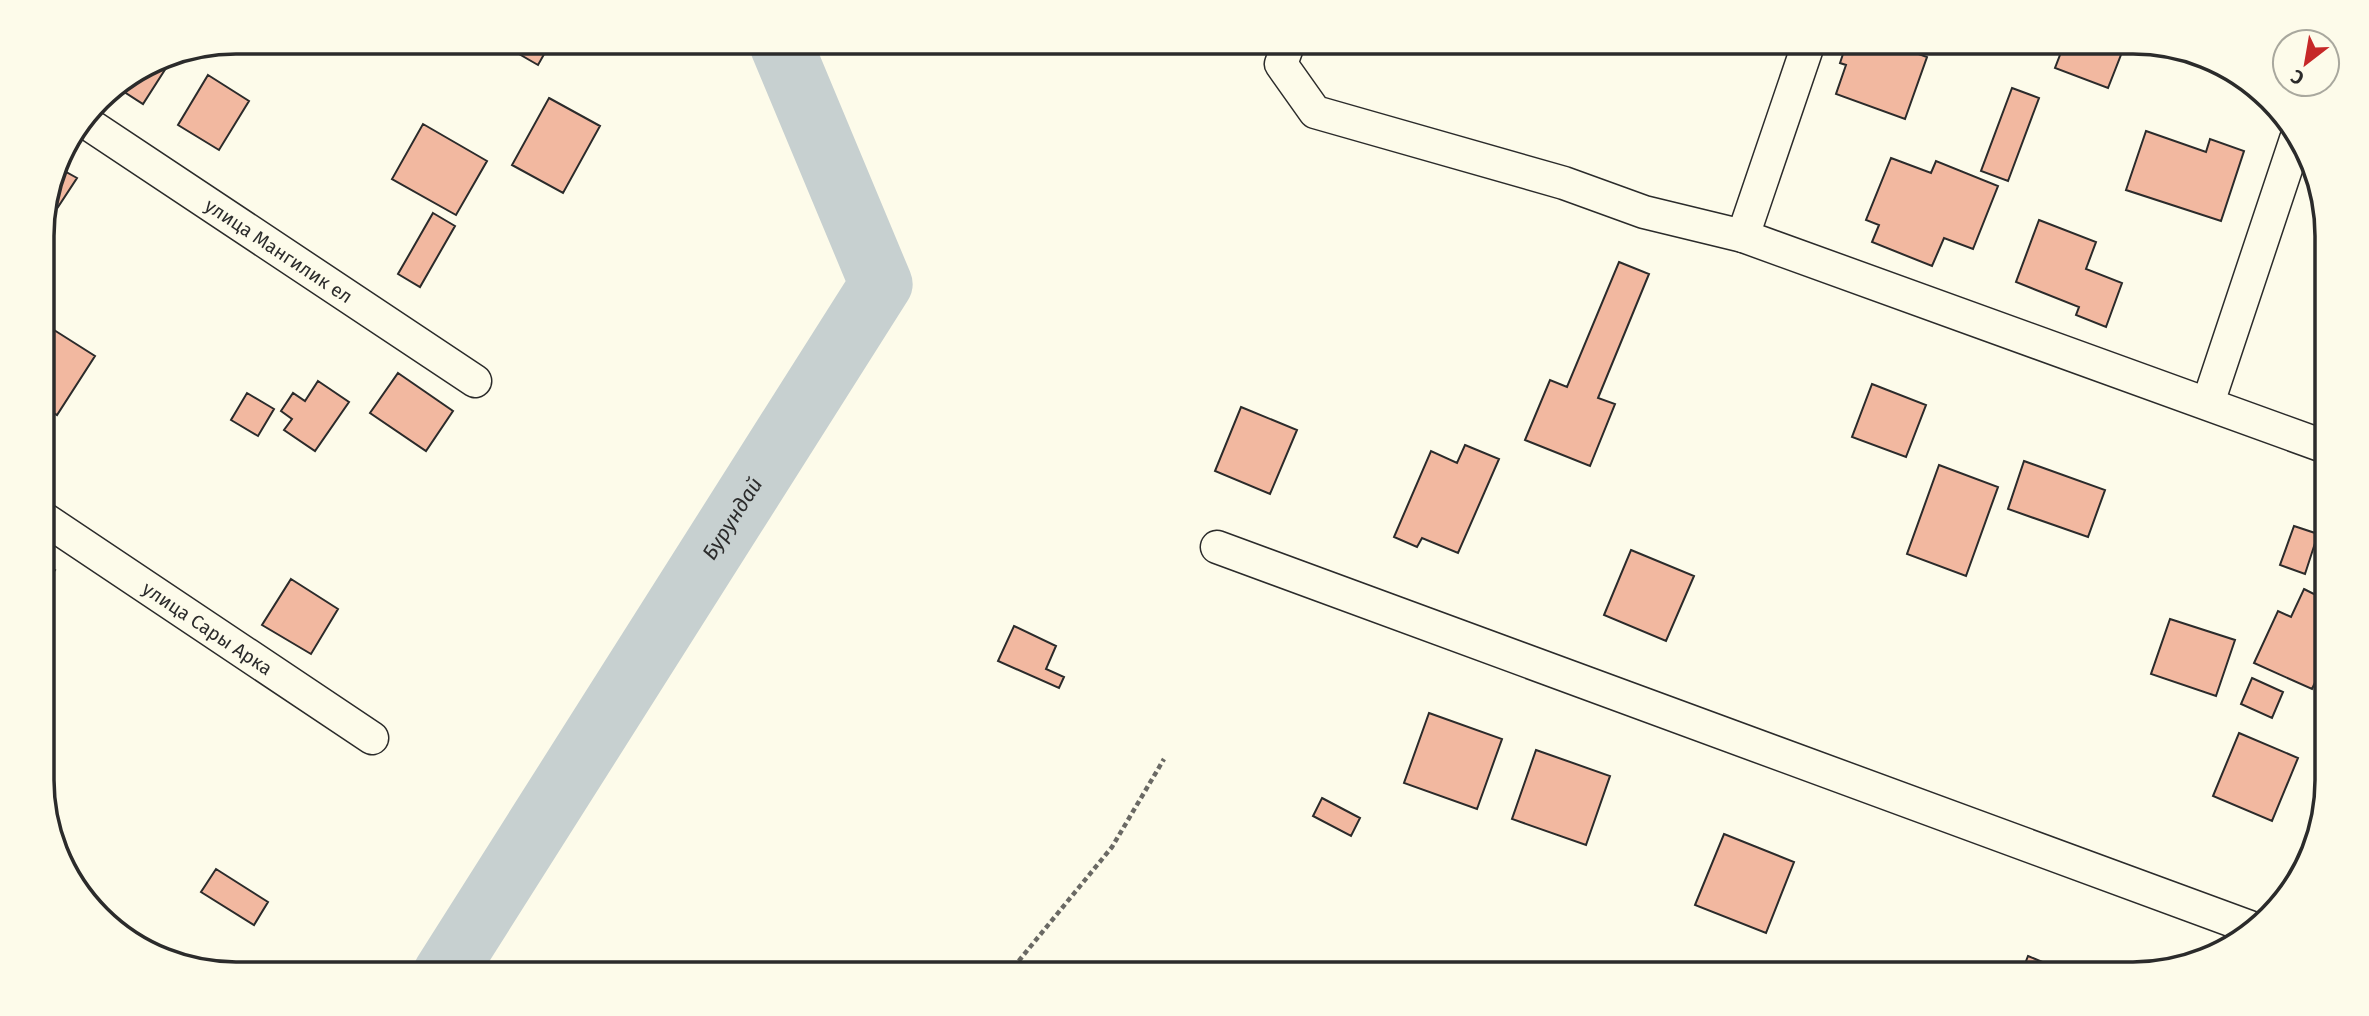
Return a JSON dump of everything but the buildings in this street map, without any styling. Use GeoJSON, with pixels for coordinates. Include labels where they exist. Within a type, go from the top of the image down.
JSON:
{"type":"FeatureCollection","features":[{"type":"Feature","properties":{"kind":"street"},"geometry":{"type":"LineString","coordinates":[[1284,54],[1281,64],[1315,112],[1564,183],[1644,212],[1743,236],[2315,443]]}},
{"type":"Feature","properties":{"kind":"street"},"geometry":{"type":"LineString","coordinates":[[1743,236],[1806,54]]}},
{"type":"Feature","properties":{"kind":"street","name":"улица Мангилик ел"},"geometry":{"type":"LineString","coordinates":[[91,126],[475,381]]}},
{"type":"Feature","properties":{"kind":"street"},"geometry":{"type":"LineString","coordinates":[[2208,403],[2292,149]]}},
{"type":"Feature","properties":{"kind":"street","name":"улица Сары Арка"},"geometry":{"type":"LineString","coordinates":[[54,526],[372,738]]}},
{"type":"Feature","properties":{"kind":"street"},"geometry":{"type":"LineString","coordinates":[[1217,547],[2243,925]]}},
{"type":"Feature","properties":{"kind":"path"},"geometry":{"type":"LineString","coordinates":[[1018,962],[1112,847],[1164,759]]}},
{"type":"Feature","properties":{"kind":"waterway","name":"Бурундай"},"geometry":{"type":"LineString","coordinates":[[452,962],[881,284],[785,55]]}}]}
